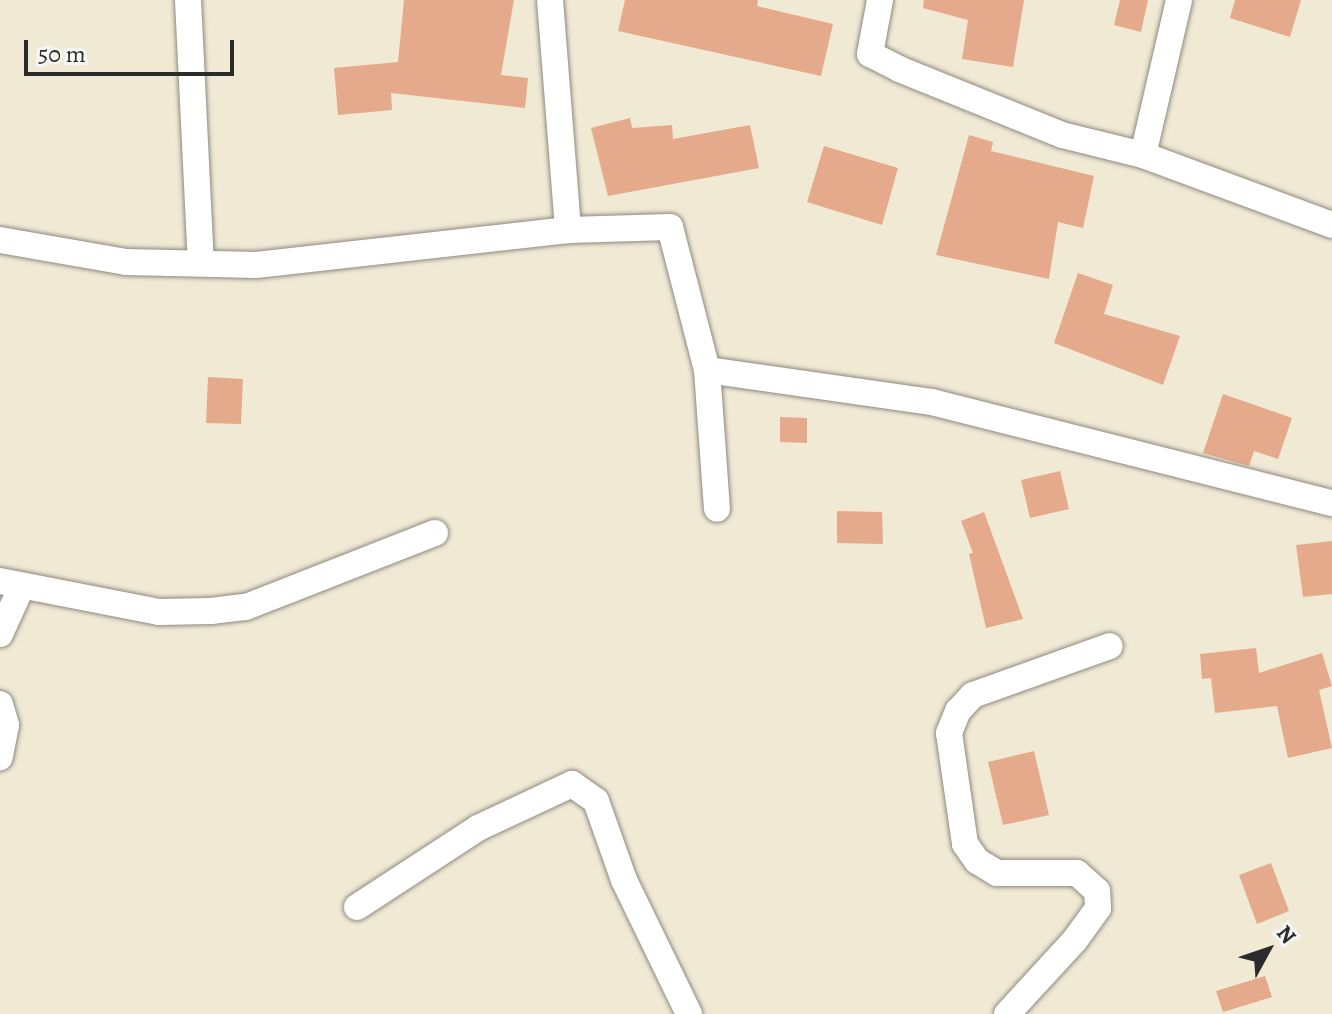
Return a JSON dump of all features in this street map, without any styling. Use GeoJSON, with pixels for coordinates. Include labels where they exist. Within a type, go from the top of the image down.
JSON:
{"type":"FeatureCollection","features":[{"type":"Feature","properties":{"kind":"street"},"geometry":{"type":"LineString","coordinates":[[188,0],[201,263]]}},
{"type":"Feature","properties":{"kind":"street"},"geometry":{"type":"LineString","coordinates":[[550,0],[568,230]]}},
{"type":"Feature","properties":{"kind":"street"},"geometry":{"type":"LineString","coordinates":[[880,0],[870,54],[1062,135],[1143,155],[1332,225]]}},
{"type":"Feature","properties":{"kind":"street"},"geometry":{"type":"LineString","coordinates":[[1143,155],[1179,0]]}},
{"type":"Feature","properties":{"kind":"street"},"geometry":{"type":"LineString","coordinates":[[0,240],[126,262],[201,263],[302,261],[568,230],[670,227],[707,370],[717,509]]}},
{"type":"Feature","properties":{"kind":"street"},"geometry":{"type":"LineString","coordinates":[[707,370],[932,402],[1332,503]]}},
{"type":"Feature","properties":{"kind":"street"},"geometry":{"type":"LineString","coordinates":[[0,634],[11,584],[159,612],[246,607],[435,533]]}},
{"type":"Feature","properties":{"kind":"street"},"geometry":{"type":"LineString","coordinates":[[1007,1014],[1075,940],[1098,908],[1097,891],[1077,873],[997,873],[977,861],[965,844],[949,733],[958,711],[973,695],[1110,646]]}},
{"type":"Feature","properties":{"kind":"street"},"geometry":{"type":"LineString","coordinates":[[0,704],[6,725],[0,757]]}},
{"type":"Feature","properties":{"kind":"street"},"geometry":{"type":"LineString","coordinates":[[357,907],[478,828],[572,784],[596,801],[624,880],[689,1014]]}},
{"type":"Feature","properties":{"kind":"building"},"geometry":{"type":"Polygon","coordinates":[[[404,0],[514,0],[501,75],[528,78],[525,108],[391,93],[392,110],[338,115],[334,68],[398,62],[404,0]]]}},
{"type":"Feature","properties":{"kind":"building"},"geometry":{"type":"Polygon","coordinates":[[[625,0],[758,0],[757,6],[833,24],[821,76],[618,31],[625,0]]]}},
{"type":"Feature","properties":{"kind":"building"},"geometry":{"type":"Polygon","coordinates":[[[924,0],[1024,0],[1013,67],[962,59],[968,20],[923,8],[924,0]]]}},
{"type":"Feature","properties":{"kind":"building"},"geometry":{"type":"Polygon","coordinates":[[[1120,0],[1148,0],[1141,32],[1114,25],[1120,0]]]}},
{"type":"Feature","properties":{"kind":"building"},"geometry":{"type":"Polygon","coordinates":[[[1235,0],[1301,0],[1290,37],[1230,18],[1235,0]]]}},
{"type":"Feature","properties":{"kind":"building"},"geometry":{"type":"Polygon","coordinates":[[[630,118],[632,128],[672,125],[673,139],[750,125],[759,168],[608,196],[591,128],[630,118]]]}},
{"type":"Feature","properties":{"kind":"building"},"geometry":{"type":"Polygon","coordinates":[[[969,135],[993,142],[991,151],[1094,176],[1083,228],[1058,222],[1049,279],[936,255],[969,135]]]}},
{"type":"Feature","properties":{"kind":"building"},"geometry":{"type":"Polygon","coordinates":[[[824,146],[898,168],[882,225],[807,202],[824,146]]]}},
{"type":"Feature","properties":{"kind":"building"},"geometry":{"type":"Polygon","coordinates":[[[1078,273],[1113,285],[1104,314],[1180,336],[1163,385],[1054,343],[1078,273]]]}},
{"type":"Feature","properties":{"kind":"building"},"geometry":{"type":"Polygon","coordinates":[[[208,377],[243,379],[241,424],[206,423],[208,377]]]}},
{"type":"Feature","properties":{"kind":"building"},"geometry":{"type":"Polygon","coordinates":[[[1223,394],[1292,418],[1278,459],[1254,451],[1249,466],[1203,453],[1223,394]]]}},
{"type":"Feature","properties":{"kind":"building"},"geometry":{"type":"Polygon","coordinates":[[[780,417],[807,418],[807,443],[780,442],[780,417]]]}},
{"type":"Feature","properties":{"kind":"building"},"geometry":{"type":"Polygon","coordinates":[[[1060,471],[1069,509],[1030,518],[1021,480],[1060,471]]]}},
{"type":"Feature","properties":{"kind":"building"},"geometry":{"type":"Polygon","coordinates":[[[837,511],[882,512],[883,544],[837,543],[837,511]]]}},
{"type":"Feature","properties":{"kind":"building"},"geometry":{"type":"Polygon","coordinates":[[[984,512],[1023,619],[986,628],[969,554],[973,553],[961,521],[984,512]]]}},
{"type":"Feature","properties":{"kind":"building"},"geometry":{"type":"Polygon","coordinates":[[[1332,541],[1332,594],[1303,597],[1296,545],[1332,541]]]}},
{"type":"Feature","properties":{"kind":"building"},"geometry":{"type":"Polygon","coordinates":[[[1256,648],[1259,673],[1322,653],[1332,686],[1319,690],[1332,748],[1288,758],[1277,706],[1215,713],[1211,678],[1202,679],[1200,654],[1256,648]]]}},
{"type":"Feature","properties":{"kind":"building"},"geometry":{"type":"Polygon","coordinates":[[[1034,751],[1049,815],[1003,825],[988,762],[1034,751]]]}},
{"type":"Feature","properties":{"kind":"building"},"geometry":{"type":"Polygon","coordinates":[[[1271,863],[1289,911],[1257,924],[1239,875],[1271,863]]]}},
{"type":"Feature","properties":{"kind":"building"},"geometry":{"type":"Polygon","coordinates":[[[1265,976],[1272,997],[1223,1012],[1216,991],[1265,976]]]}}]}
